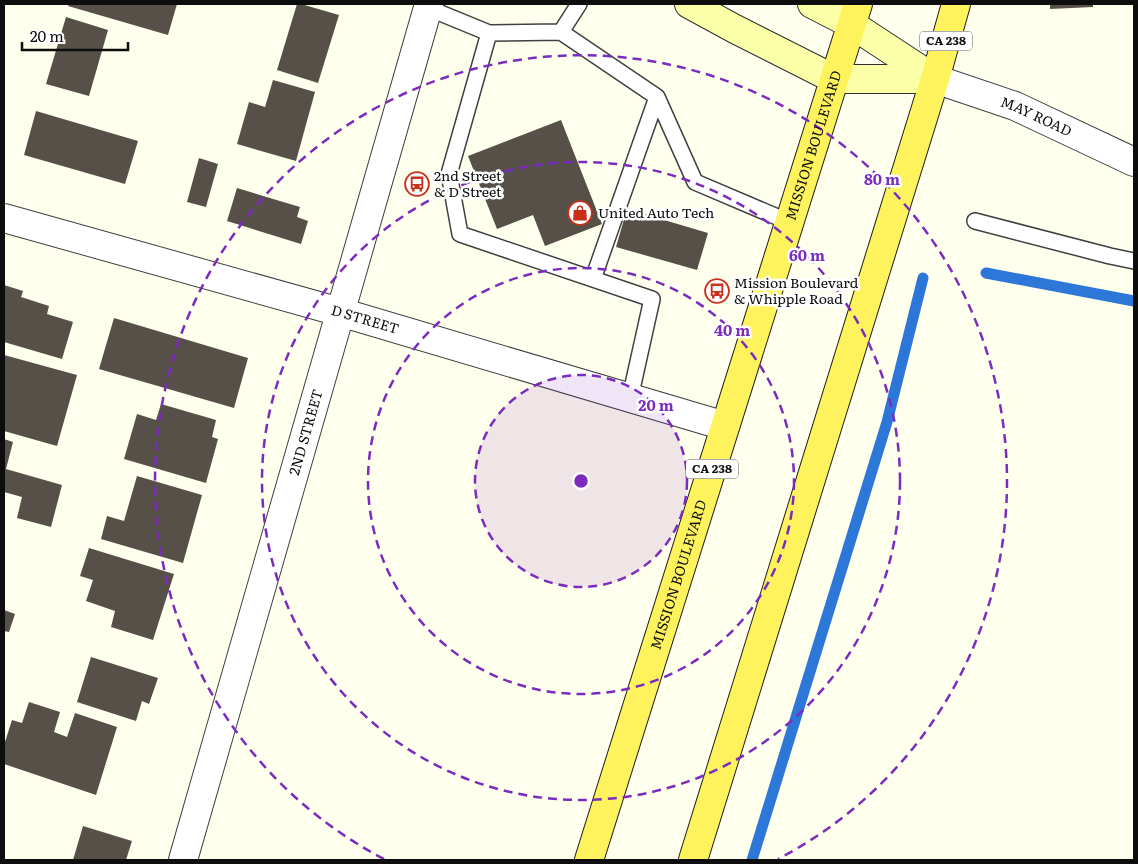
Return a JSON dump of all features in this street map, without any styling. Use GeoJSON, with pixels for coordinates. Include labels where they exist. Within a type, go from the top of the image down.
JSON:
{"type":"FeatureCollection","features":[{"type":"Feature","properties":{"kind":"main road"},"geometry":{"type":"LineString","coordinates":[[689,4],[834,78],[935,79]]}},
{"type":"Feature","properties":{"kind":"main road"},"geometry":{"type":"LineString","coordinates":[[812,4],[854,14],[935,79]]}},
{"type":"Feature","properties":{"kind":"main road","name":"CA 238"},"geometry":{"type":"LineString","coordinates":[[693,860],[935,79],[956,4]]}},
{"type":"Feature","properties":{"kind":"main road","name":"MISSION BOULEVARD"},"geometry":{"type":"LineString","coordinates":[[589,860],[854,14]]}},
{"type":"Feature","properties":{"kind":"street","name":"2ND STREET"},"geometry":{"type":"LineString","coordinates":[[183,860],[428,6]]}},
{"type":"Feature","properties":{"kind":"street","name":"MAY ROAD"},"geometry":{"type":"LineString","coordinates":[[935,79],[1015,106],[1134,162]]}},
{"type":"Feature","properties":{"kind":"street","name":"D STREET"},"geometry":{"type":"LineString","coordinates":[[4,218],[340,312],[725,426]]}},
{"type":"Feature","properties":{"kind":"lane"},"geometry":{"type":"LineString","coordinates":[[560,32],[579,4]]}},
{"type":"Feature","properties":{"kind":"lane"},"geometry":{"type":"LineString","coordinates":[[428,6],[489,33],[560,32],[657,97],[695,182],[789,222]]}},
{"type":"Feature","properties":{"kind":"lane"},"geometry":{"type":"LineString","coordinates":[[489,33],[449,174],[460,234],[652,299],[630,398]]}},
{"type":"Feature","properties":{"kind":"lane"},"geometry":{"type":"LineString","coordinates":[[593,278],[657,97]]}},
{"type":"Feature","properties":{"kind":"lane"},"geometry":{"type":"LineString","coordinates":[[975,221],[1134,261]]}},
{"type":"Feature","properties":{"kind":"building"},"geometry":{"type":"Polygon","coordinates":[[[69,4],[177,4],[168,35],[68,6],[69,4]]]}},
{"type":"Feature","properties":{"kind":"building"},"geometry":{"type":"Polygon","coordinates":[[[297,4],[339,15],[318,83],[277,70],[297,4]]]}},
{"type":"Feature","properties":{"kind":"building"},"geometry":{"type":"Polygon","coordinates":[[[1050,4],[1093,4],[1093,7],[1050,9],[1050,4]]]}},
{"type":"Feature","properties":{"kind":"building"},"geometry":{"type":"Polygon","coordinates":[[[66,17],[108,30],[89,96],[46,84],[66,17]]]}},
{"type":"Feature","properties":{"kind":"building"},"geometry":{"type":"Polygon","coordinates":[[[273,80],[315,92],[296,161],[237,144],[249,102],[265,107],[273,80]]]}},
{"type":"Feature","properties":{"kind":"building"},"geometry":{"type":"Polygon","coordinates":[[[36,111],[138,141],[125,184],[24,155],[36,111]]]}},
{"type":"Feature","properties":{"kind":"building"},"geometry":{"type":"Polygon","coordinates":[[[561,120],[602,224],[545,246],[533,215],[497,229],[468,156],[561,120]]]}},
{"type":"Feature","properties":{"kind":"building"},"geometry":{"type":"Polygon","coordinates":[[[199,158],[218,164],[206,207],[187,202],[199,158]]]}},
{"type":"Feature","properties":{"kind":"building"},"geometry":{"type":"Polygon","coordinates":[[[237,188],[300,207],[297,217],[308,221],[301,244],[227,221],[237,188]]]}},
{"type":"Feature","properties":{"kind":"building"},"geometry":{"type":"Polygon","coordinates":[[[627,209],[708,233],[697,270],[616,247],[627,209]]]}},
{"type":"Feature","properties":{"kind":"building"},"geometry":{"type":"Polygon","coordinates":[[[4,285],[23,291],[21,297],[49,306],[47,314],[73,322],[62,359],[4,342],[4,285]]]}},
{"type":"Feature","properties":{"kind":"building"},"geometry":{"type":"Polygon","coordinates":[[[114,318],[248,358],[234,408],[99,369],[114,318]]]}},
{"type":"Feature","properties":{"kind":"building"},"geometry":{"type":"Polygon","coordinates":[[[4,355],[77,375],[57,446],[4,431],[4,355]]]}},
{"type":"Feature","properties":{"kind":"building"},"geometry":{"type":"Polygon","coordinates":[[[161,404],[216,420],[212,437],[218,439],[206,483],[124,459],[137,414],[156,420],[161,404]]]}},
{"type":"Feature","properties":{"kind":"building"},"geometry":{"type":"Polygon","coordinates":[[[4,439],[13,442],[6,469],[62,485],[51,527],[17,518],[22,497],[4,492],[4,439]]]}},
{"type":"Feature","properties":{"kind":"building"},"geometry":{"type":"Polygon","coordinates":[[[137,476],[202,495],[183,563],[101,539],[107,516],[124,521],[137,476]]]}},
{"type":"Feature","properties":{"kind":"building"},"geometry":{"type":"Polygon","coordinates":[[[89,548],[174,574],[153,640],[111,627],[115,611],[86,601],[93,580],[80,576],[89,548]]]}},
{"type":"Feature","properties":{"kind":"building"},"geometry":{"type":"Polygon","coordinates":[[[4,610],[15,614],[9,632],[4,631],[4,610]]]}},
{"type":"Feature","properties":{"kind":"building"},"geometry":{"type":"Polygon","coordinates":[[[91,657],[158,678],[149,704],[142,701],[136,721],[77,702],[91,657]]]}},
{"type":"Feature","properties":{"kind":"building"},"geometry":{"type":"Polygon","coordinates":[[[29,702],[60,712],[54,732],[67,737],[75,713],[117,727],[96,795],[4,764],[4,745],[12,720],[22,723],[29,702]]]}},
{"type":"Feature","properties":{"kind":"building"},"geometry":{"type":"Polygon","coordinates":[[[83,826],[132,841],[126,860],[73,860],[83,826]]]}},
{"type":"Feature","properties":{"kind":"waterway"},"geometry":{"type":"LineString","coordinates":[[986,273],[1134,301]]}},
{"type":"Feature","properties":{"kind":"waterway"},"geometry":{"type":"LineString","coordinates":[[752,860],[887,422],[923,278]]}},
{"type":"Feature","properties":{"kind":"place","name":"2nd Street & D Street"},"geometry":{"type":"Point","coordinates":[417,184]}},
{"type":"Feature","properties":{"kind":"place","name":"United Auto Tech"},"geometry":{"type":"Point","coordinates":[580,213]}},
{"type":"Feature","properties":{"kind":"place","name":"Mission Boulevard & Whipple Road"},"geometry":{"type":"Point","coordinates":[717,291]}}]}
